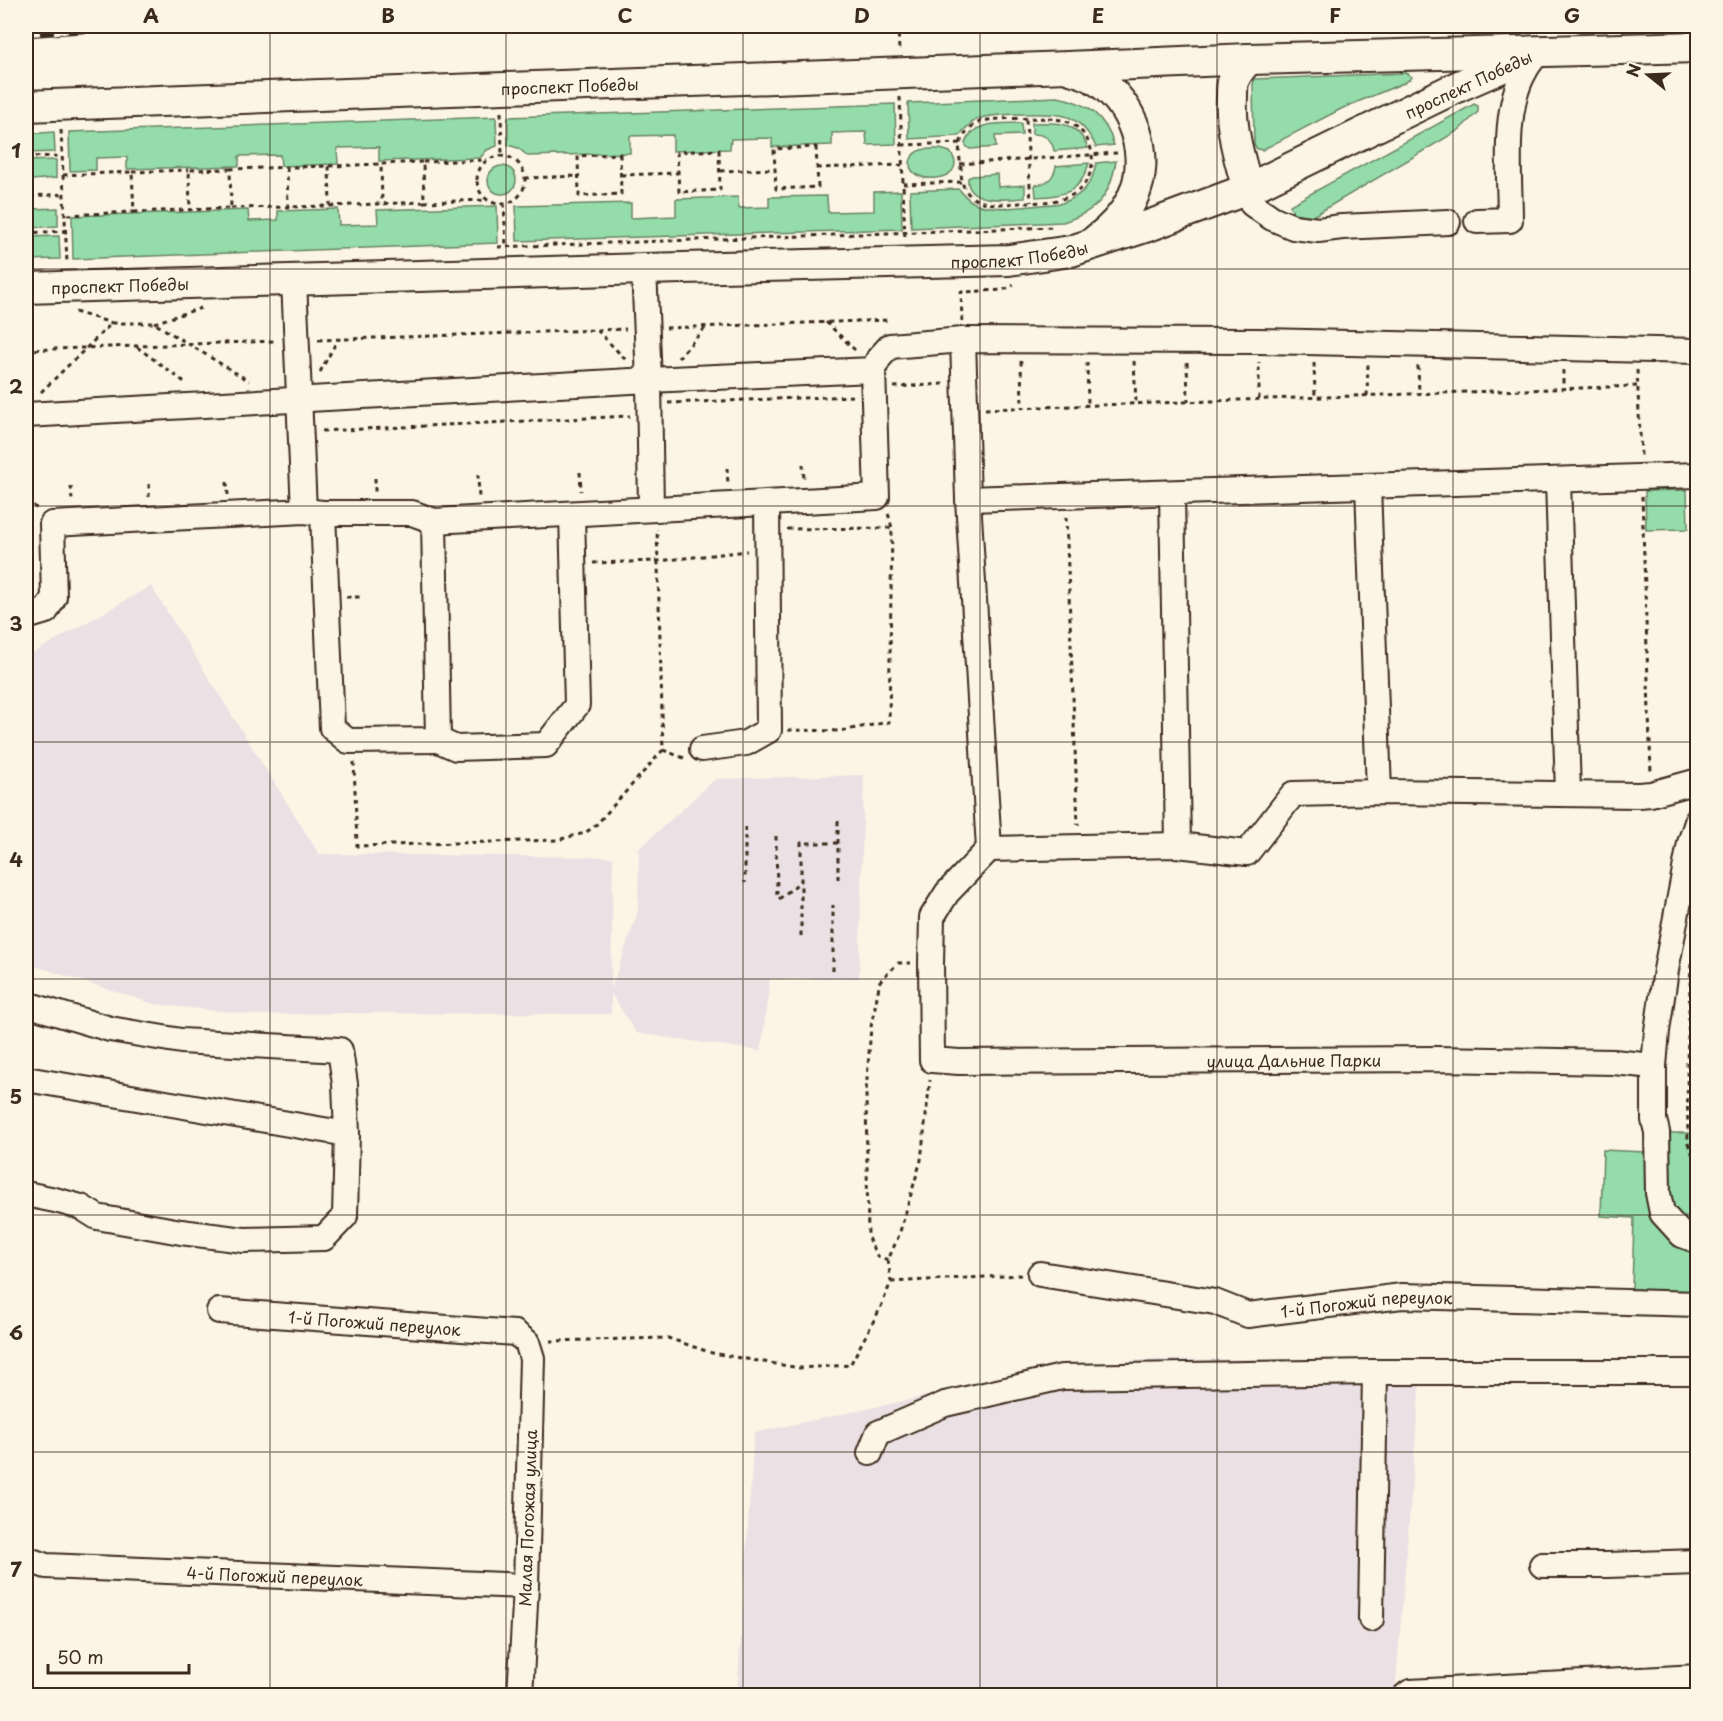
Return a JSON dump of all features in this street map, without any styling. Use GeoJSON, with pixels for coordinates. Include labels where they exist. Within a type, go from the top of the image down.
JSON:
{"type":"FeatureCollection","features":[{"type":"Feature","properties":{"kind":"main road"},"geometry":{"type":"LineString","coordinates":[[1538,52],[1698,47]]}},
{"type":"Feature","properties":{"kind":"main road","name":"проспект Победы"},"geometry":{"type":"LineString","coordinates":[[26,106],[1067,68],[1249,58],[1538,52]]}},
{"type":"Feature","properties":{"kind":"main road","name":"проспект Победы"},"geometry":{"type":"LineString","coordinates":[[26,288],[1009,260],[1068,238],[1150,225],[1248,189],[1460,86],[1538,52]]}},
{"type":"Feature","properties":{"kind":"main road"},"geometry":{"type":"LineString","coordinates":[[1248,189],[1237,151],[1232,99],[1233,82],[1249,58]]}},
{"type":"Feature","properties":{"kind":"main road"},"geometry":{"type":"LineString","coordinates":[[1067,68],[1092,77],[1114,94],[1130,117],[1139,143],[1140,162],[1133,198],[1118,222],[1097,240],[1068,238]]}},
{"type":"Feature","properties":{"kind":"street"},"geometry":{"type":"LineString","coordinates":[[1477,221],[1510,220],[1511,113],[1524,72],[1538,52]]}},
{"type":"Feature","properties":{"kind":"street"},"geometry":{"type":"LineString","coordinates":[[1248,189],[1252,204],[1272,218],[1293,227],[1318,230],[1448,222]]}},
{"type":"Feature","properties":{"kind":"street"},"geometry":{"type":"LineString","coordinates":[[644,269],[651,509]]}},
{"type":"Feature","properties":{"kind":"street"},"geometry":{"type":"LineString","coordinates":[[294,280],[296,340],[291,400],[300,432],[313,512],[332,728],[348,741],[438,740],[456,748],[546,745],[577,705],[572,514]]}},
{"type":"Feature","properties":{"kind":"street"},"geometry":{"type":"LineString","coordinates":[[963,340],[968,499],[989,849]]}},
{"type":"Feature","properties":{"kind":"street"},"geometry":{"type":"LineString","coordinates":[[26,617],[46,610],[54,597],[52,524],[313,512],[412,513],[434,521],[878,497],[873,370],[879,357],[890,346],[963,340],[1259,341],[1698,351]]}},
{"type":"Feature","properties":{"kind":"street"},"geometry":{"type":"LineString","coordinates":[[26,415],[649,380],[873,370]]}},
{"type":"Feature","properties":{"kind":"street"},"geometry":{"type":"LineString","coordinates":[[968,499],[1698,475]]}},
{"type":"Feature","properties":{"kind":"street"},"geometry":{"type":"LineString","coordinates":[[1558,481],[1568,793]]}},
{"type":"Feature","properties":{"kind":"street"},"geometry":{"type":"LineString","coordinates":[[1368,486],[1379,792]]}},
{"type":"Feature","properties":{"kind":"street"},"geometry":{"type":"LineString","coordinates":[[1172,493],[1178,845]]}},
{"type":"Feature","properties":{"kind":"street"},"geometry":{"type":"LineString","coordinates":[[702,749],[746,743],[768,730],[767,503]]}},
{"type":"Feature","properties":{"kind":"street"},"geometry":{"type":"LineString","coordinates":[[434,521],[438,740]]}},
{"type":"Feature","properties":{"kind":"street"},"geometry":{"type":"LineString","coordinates":[[932,1060],[932,918],[947,892],[989,849],[1178,845],[1247,853],[1293,794],[1379,792],[1651,794],[1698,781]]}},
{"type":"Feature","properties":{"kind":"street"},"geometry":{"type":"LineString","coordinates":[[1698,819],[1690,843],[1666,970],[1654,1066],[1654,1119],[1657,1132],[1658,1192],[1662,1213],[1682,1235],[1698,1241]]}},
{"type":"Feature","properties":{"kind":"street"},"geometry":{"type":"LineString","coordinates":[[26,1004],[110,1029],[181,1041],[340,1050],[345,1084],[347,1134],[345,1216],[324,1238],[244,1240],[181,1232],[97,1217],[81,1208],[26,1194]]}},
{"type":"Feature","properties":{"kind":"street","name":"улица Дальние Парки"},"geometry":{"type":"LineString","coordinates":[[932,1060],[959,1062],[1437,1059],[1612,1062],[1654,1066]]}},
{"type":"Feature","properties":{"kind":"street"},"geometry":{"type":"LineString","coordinates":[[26,1079],[347,1134]]}},
{"type":"Feature","properties":{"kind":"street","name":"1-й Погожий переулок"},"geometry":{"type":"LineString","coordinates":[[1040,1274],[1215,1302],[1248,1315],[1402,1296],[1698,1305]]}},
{"type":"Feature","properties":{"kind":"street","name":"1-й Погожий переулок"},"geometry":{"type":"LineString","coordinates":[[219,1311],[515,1333],[527,1342]]}},
{"type":"Feature","properties":{"kind":"street","name":"Малая Погожая улица"},"geometry":{"type":"LineString","coordinates":[[520,1695],[526,1586],[532,1358],[527,1342]]}},
{"type":"Feature","properties":{"kind":"street"},"geometry":{"type":"LineString","coordinates":[[870,1453],[878,1432],[945,1404],[1062,1377],[1421,1371],[1698,1372]]}},
{"type":"Feature","properties":{"kind":"street"},"geometry":{"type":"LineString","coordinates":[[1371,1619],[1375,1372]]}},
{"type":"Feature","properties":{"kind":"street","name":"4-й Погожий переулок"},"geometry":{"type":"LineString","coordinates":[[26,1559],[46,1566],[526,1586]]}},
{"type":"Feature","properties":{"kind":"street"},"geometry":{"type":"LineString","coordinates":[[1542,1565],[1698,1562]]}},
{"type":"Feature","properties":{"kind":"street"},"geometry":{"type":"LineString","coordinates":[[1405,1695],[1410,1692],[1698,1677]]}},
{"type":"Feature","properties":{"kind":"path"},"geometry":{"type":"LineString","coordinates":[[900,98],[906,263]]}},
{"type":"Feature","properties":{"kind":"path"},"geometry":{"type":"LineString","coordinates":[[501,112],[502,155]]}},
{"type":"Feature","properties":{"kind":"path"},"geometry":{"type":"LineString","coordinates":[[1026,119],[1031,202]]}},
{"type":"Feature","properties":{"kind":"path"},"geometry":{"type":"LineString","coordinates":[[1026,119],[1060,119],[1072,124],[1082,132],[1093,155],[1092,168],[1087,180],[1079,190],[1068,197],[1055,200],[986,203],[974,198],[965,190],[961,182],[960,143],[971,128],[979,122],[1026,119]]}},
{"type":"Feature","properties":{"kind":"path"},"geometry":{"type":"LineString","coordinates":[[57,263],[67,263],[61,128]]}},
{"type":"Feature","properties":{"kind":"path"},"geometry":{"type":"LineString","coordinates":[[902,145],[960,143]]}},
{"type":"Feature","properties":{"kind":"path"},"geometry":{"type":"LineString","coordinates":[[816,147],[818,187],[776,189],[775,169],[774,148],[816,147]]}},
{"type":"Feature","properties":{"kind":"path"},"geometry":{"type":"LineString","coordinates":[[719,150],[720,171],[720,190],[679,192],[677,152],[719,150]]}},
{"type":"Feature","properties":{"kind":"path"},"geometry":{"type":"LineString","coordinates":[[960,164],[1120,153],[1120,160]]}},
{"type":"Feature","properties":{"kind":"path"},"geometry":{"type":"LineString","coordinates":[[620,154],[621,175],[621,194],[579,196],[578,156],[620,154]]}},
{"type":"Feature","properties":{"kind":"path"},"geometry":{"type":"LineString","coordinates":[[502,155],[520,165],[525,178],[525,185],[517,198],[504,204],[489,200],[483,195],[477,180],[482,165],[495,156],[502,155]]}},
{"type":"Feature","properties":{"kind":"path"},"geometry":{"type":"LineString","coordinates":[[26,157],[62,156]]}},
{"type":"Feature","properties":{"kind":"path"},"geometry":{"type":"LineString","coordinates":[[63,175],[488,160]]}},
{"type":"Feature","properties":{"kind":"path"},"geometry":{"type":"LineString","coordinates":[[423,162],[424,202]]}},
{"type":"Feature","properties":{"kind":"path"},"geometry":{"type":"LineString","coordinates":[[381,164],[382,204]]}},
{"type":"Feature","properties":{"kind":"path"},"geometry":{"type":"LineString","coordinates":[[817,168],[902,165]]}},
{"type":"Feature","properties":{"kind":"path"},"geometry":{"type":"LineString","coordinates":[[329,166],[330,206]]}},
{"type":"Feature","properties":{"kind":"path"},"geometry":{"type":"LineString","coordinates":[[287,168],[288,207]]}},
{"type":"Feature","properties":{"kind":"path"},"geometry":{"type":"LineString","coordinates":[[230,169],[231,207]]}},
{"type":"Feature","properties":{"kind":"path"},"geometry":{"type":"LineString","coordinates":[[720,171],[775,169]]}},
{"type":"Feature","properties":{"kind":"path"},"geometry":{"type":"LineString","coordinates":[[189,170],[190,209]]}},
{"type":"Feature","properties":{"kind":"path"},"geometry":{"type":"LineString","coordinates":[[132,172],[134,212]]}},
{"type":"Feature","properties":{"kind":"path"},"geometry":{"type":"LineString","coordinates":[[621,175],[678,173]]}},
{"type":"Feature","properties":{"kind":"path"},"geometry":{"type":"LineString","coordinates":[[525,178],[579,176]]}},
{"type":"Feature","properties":{"kind":"path"},"geometry":{"type":"LineString","coordinates":[[903,184],[961,182]]}},
{"type":"Feature","properties":{"kind":"path"},"geometry":{"type":"LineString","coordinates":[[26,183],[30,196],[26,210]]}},
{"type":"Feature","properties":{"kind":"path"},"geometry":{"type":"LineString","coordinates":[[30,196],[64,194]]}},
{"type":"Feature","properties":{"kind":"path"},"geometry":{"type":"LineString","coordinates":[[65,215],[231,207],[489,200]]}},
{"type":"Feature","properties":{"kind":"path"},"geometry":{"type":"LineString","coordinates":[[504,204],[506,247]]}},
{"type":"Feature","properties":{"kind":"path"},"geometry":{"type":"LineString","coordinates":[[26,233],[66,231]]}},
{"type":"Feature","properties":{"kind":"path"},"geometry":{"type":"LineString","coordinates":[[494,247],[905,232],[1068,238]]}},
{"type":"Feature","properties":{"kind":"path"},"geometry":{"type":"LineString","coordinates":[[963,340],[961,292],[1003,290],[1019,283]]}},
{"type":"Feature","properties":{"kind":"path"},"geometry":{"type":"LineString","coordinates":[[70,310],[112,323],[154,323],[205,306]]}},
{"type":"Feature","properties":{"kind":"path"},"geometry":{"type":"LineString","coordinates":[[26,350],[891,320]]}},
{"type":"Feature","properties":{"kind":"path"},"geometry":{"type":"LineString","coordinates":[[826,322],[873,370]]}},
{"type":"Feature","properties":{"kind":"path"},"geometry":{"type":"LineString","coordinates":[[26,415],[33,400],[112,323]]}},
{"type":"Feature","properties":{"kind":"path"},"geometry":{"type":"LineString","coordinates":[[154,323],[291,400]]}},
{"type":"Feature","properties":{"kind":"path"},"geometry":{"type":"LineString","coordinates":[[1021,340],[1022,408]]}},
{"type":"Feature","properties":{"kind":"path"},"geometry":{"type":"LineString","coordinates":[[1087,341],[1088,405]]}},
{"type":"Feature","properties":{"kind":"path"},"geometry":{"type":"LineString","coordinates":[[1132,341],[1136,404]]}},
{"type":"Feature","properties":{"kind":"path"},"geometry":{"type":"LineString","coordinates":[[1187,341],[1188,402]]}},
{"type":"Feature","properties":{"kind":"path"},"geometry":{"type":"LineString","coordinates":[[1259,341],[1259,399]]}},
{"type":"Feature","properties":{"kind":"path"},"geometry":{"type":"LineString","coordinates":[[1314,342],[1315,398]]}},
{"type":"Feature","properties":{"kind":"path"},"geometry":{"type":"LineString","coordinates":[[1367,396],[1369,344]]}},
{"type":"Feature","properties":{"kind":"path"},"geometry":{"type":"LineString","coordinates":[[1417,345],[1419,394]]}},
{"type":"Feature","properties":{"kind":"path"},"geometry":{"type":"LineString","coordinates":[[135,346],[216,404]]}},
{"type":"Feature","properties":{"kind":"path"},"geometry":{"type":"LineString","coordinates":[[1636,350],[1651,794]]}},
{"type":"Feature","properties":{"kind":"path"},"geometry":{"type":"LineString","coordinates":[[965,410],[1637,386]]}},
{"type":"Feature","properties":{"kind":"path"},"geometry":{"type":"LineString","coordinates":[[300,432],[649,415]]}},
{"type":"Feature","properties":{"kind":"path"},"geometry":{"type":"LineString","coordinates":[[28,484],[29,501]]}},
{"type":"Feature","properties":{"kind":"path"},"geometry":{"type":"LineString","coordinates":[[1065,496],[1079,848]]}},
{"type":"Feature","properties":{"kind":"path"},"geometry":{"type":"LineString","coordinates":[[768,730],[840,731],[889,722],[892,528],[886,509],[878,497]]}},
{"type":"Feature","properties":{"kind":"path"},"geometry":{"type":"LineString","coordinates":[[573,563],[658,561],[732,554],[767,539],[892,528]]}},
{"type":"Feature","properties":{"kind":"path"},"geometry":{"type":"LineString","coordinates":[[838,821],[838,879]]}},
{"type":"Feature","properties":{"kind":"path"},"geometry":{"type":"LineString","coordinates":[[745,827],[745,883]]}},
{"type":"Feature","properties":{"kind":"path"},"geometry":{"type":"LineString","coordinates":[[776,836],[778,897],[801,881]]}},
{"type":"Feature","properties":{"kind":"path"},"geometry":{"type":"LineString","coordinates":[[801,936],[801,843],[838,843]]}},
{"type":"Feature","properties":{"kind":"path"},"geometry":{"type":"LineString","coordinates":[[833,905],[833,971]]}},
{"type":"Feature","properties":{"kind":"path"},"geometry":{"type":"LineString","coordinates":[[1691,957],[1687,1062],[1688,1143],[1698,1168]]}},
{"type":"Feature","properties":{"kind":"path"},"geometry":{"type":"LineString","coordinates":[[888,1260],[877,1256],[868,1238],[866,1092],[871,1027],[880,981],[898,963],[931,963]]}},
{"type":"Feature","properties":{"kind":"path"},"geometry":{"type":"LineString","coordinates":[[527,1342],[668,1338],[712,1353],[799,1368],[850,1365],[880,1309],[891,1282],[888,1260],[921,1160],[932,1060]]}},
{"type":"Feature","properties":{"kind":"path"},"geometry":{"type":"LineString","coordinates":[[891,1282],[1040,1274]]}},
{"type":"Feature","properties":{"kind":"shaded area"},"geometry":{"type":"Polygon","coordinates":[[[151,586],[319,854],[613,857],[611,990],[638,911],[639,849],[715,779],[864,775],[859,978],[770,979],[761,1051],[636,1033],[611,993],[611,1014],[256,1015],[154,1004],[26,963],[26,657],[151,586]]]}},
{"type":"Feature","properties":{"kind":"shaded area"},"geometry":{"type":"Polygon","coordinates":[[[1422,1358],[1395,1695],[737,1696],[754,1433],[1044,1371],[1138,1360],[1422,1358]]]}},
{"type":"Feature","properties":{"kind":"green space"},"geometry":{"type":"Polygon","coordinates":[[[1406,73],[1412,77],[1406,82],[1343,108],[1262,150],[1257,149],[1254,144],[1253,84],[1255,79],[1406,73]]]}},
{"type":"Feature","properties":{"kind":"green space"},"geometry":{"type":"Polygon","coordinates":[[[1058,97],[1078,103],[1094,112],[1106,126],[1114,145],[1096,147],[1085,129],[1068,117],[1036,114],[1007,115],[976,120],[959,136],[909,139],[908,103],[1058,97]]]}},
{"type":"Feature","properties":{"kind":"green space"},"geometry":{"type":"Polygon","coordinates":[[[895,104],[896,144],[867,145],[866,132],[832,133],[832,145],[772,147],[772,138],[731,139],[730,149],[673,151],[673,135],[630,136],[630,153],[528,156],[518,148],[508,145],[508,117],[895,104]]]}},
{"type":"Feature","properties":{"kind":"green space"},"geometry":{"type":"Polygon","coordinates":[[[1474,104],[1478,106],[1478,112],[1459,130],[1313,216],[1293,213],[1290,205],[1474,104]]]}},
{"type":"Feature","properties":{"kind":"green space"},"geometry":{"type":"Polygon","coordinates":[[[496,117],[497,146],[487,150],[480,158],[379,161],[379,147],[337,148],[338,164],[281,166],[280,155],[239,156],[239,166],[127,169],[127,157],[96,158],[96,170],[70,171],[69,132],[496,117]]]}},
{"type":"Feature","properties":{"kind":"green space"},"geometry":{"type":"Polygon","coordinates":[[[1021,123],[1022,135],[995,136],[996,147],[970,149],[965,143],[975,130],[981,127],[1021,123]]]}},
{"type":"Feature","properties":{"kind":"green space"},"geometry":{"type":"Polygon","coordinates":[[[1032,123],[1058,123],[1072,128],[1088,148],[1054,151],[1047,138],[1032,134],[1032,123]]]}},
{"type":"Feature","properties":{"kind":"green space"},"geometry":{"type":"Polygon","coordinates":[[[54,132],[55,152],[26,153],[26,134],[54,132]]]}},
{"type":"Feature","properties":{"kind":"green space"},"geometry":{"type":"Polygon","coordinates":[[[940,149],[950,152],[955,162],[953,170],[946,175],[925,178],[916,174],[911,168],[911,159],[916,152],[940,149]]]}},
{"type":"Feature","properties":{"kind":"green space"},"geometry":{"type":"Polygon","coordinates":[[[56,160],[56,178],[32,180],[26,171],[26,161],[56,160]]]}},
{"type":"Feature","properties":{"kind":"green space"},"geometry":{"type":"Polygon","coordinates":[[[1116,161],[1106,193],[1094,207],[1063,222],[911,228],[910,191],[959,189],[974,203],[995,208],[1062,203],[1081,193],[1092,177],[1096,163],[1116,161]]]}},
{"type":"Feature","properties":{"kind":"green space"},"geometry":{"type":"Polygon","coordinates":[[[1089,163],[1081,181],[1070,191],[1036,197],[1035,185],[1049,180],[1056,166],[1089,163]]]}},
{"type":"Feature","properties":{"kind":"green space"},"geometry":{"type":"Polygon","coordinates":[[[502,166],[512,170],[516,180],[512,190],[502,194],[492,190],[488,180],[492,170],[502,166]]]}},
{"type":"Feature","properties":{"kind":"green space"},"geometry":{"type":"Polygon","coordinates":[[[997,174],[998,187],[1025,185],[1025,198],[990,198],[974,193],[969,187],[968,178],[972,176],[997,174]]]}},
{"type":"Feature","properties":{"kind":"green space"},"geometry":{"type":"Polygon","coordinates":[[[901,191],[902,229],[517,241],[516,206],[631,203],[631,218],[676,216],[676,199],[738,197],[739,208],[769,207],[769,197],[827,196],[828,212],[874,211],[874,192],[901,191]]]}},
{"type":"Feature","properties":{"kind":"green space"},"geometry":{"type":"Polygon","coordinates":[[[497,206],[498,243],[73,259],[72,216],[248,210],[249,221],[278,220],[278,211],[338,209],[339,225],[378,224],[377,210],[497,206]]]}},
{"type":"Feature","properties":{"kind":"green space"},"geometry":{"type":"Polygon","coordinates":[[[58,208],[58,226],[26,228],[26,219],[33,209],[58,208]]]}},
{"type":"Feature","properties":{"kind":"green space"},"geometry":{"type":"Polygon","coordinates":[[[59,236],[60,259],[26,260],[26,237],[59,236]]]}},
{"type":"Feature","properties":{"kind":"green space"},"geometry":{"type":"Polygon","coordinates":[[[1687,490],[1688,529],[1646,530],[1645,491],[1687,490]]]}},
{"type":"Feature","properties":{"kind":"green space"},"geometry":{"type":"Polygon","coordinates":[[[1664,1133],[1697,1133],[1697,1219],[1681,1215],[1667,1206],[1664,1133]]]}},
{"type":"Feature","properties":{"kind":"green space"},"geometry":{"type":"Polygon","coordinates":[[[1603,1150],[1645,1152],[1679,1246],[1685,1250],[1697,1251],[1697,1291],[1632,1289],[1634,1218],[1601,1216],[1603,1150]]]}},
{"type":"Feature","properties":{"kind":"railway"},"geometry":{"type":"LineString","coordinates":[[26,34],[137,26]]}},
{"type":"Feature","properties":{"kind":"railway"},"geometry":{"type":"LineString","coordinates":[[499,26],[526,26]]}}]}
